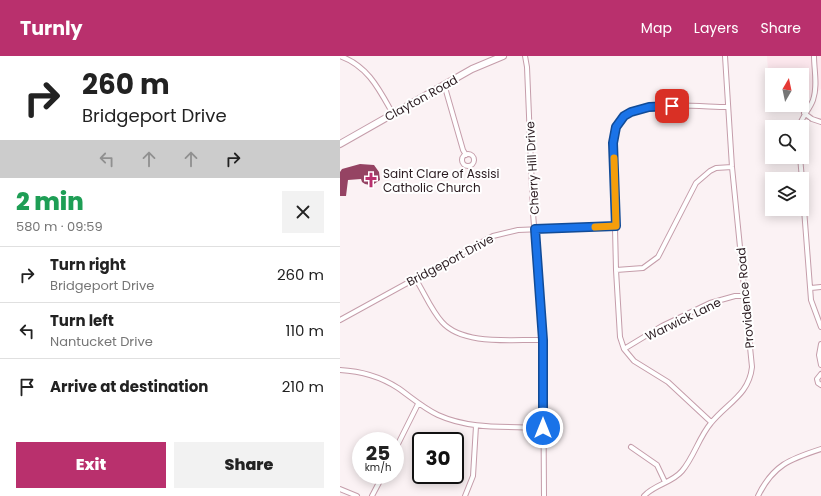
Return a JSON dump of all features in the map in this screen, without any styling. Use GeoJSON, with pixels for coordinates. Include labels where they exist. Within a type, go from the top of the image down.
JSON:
{"type":"FeatureCollection","features":[{"type":"Feature","properties":{"kind":"main road","name":"Clayton Road"},"geometry":{"type":"LineString","coordinates":[[340,144],[444,84],[472,69],[503,56]]}},
{"type":"Feature","properties":{"kind":"street"},"geometry":{"type":"LineString","coordinates":[[340,56],[355,62],[372,77],[393,114]]}},
{"type":"Feature","properties":{"kind":"street","name":"Cherry Hill Drive"},"geometry":{"type":"LineString","coordinates":[[525,56],[527,68],[535,229],[543,340],[544,496]]}},
{"type":"Feature","properties":{"kind":"street","name":"Providence Road"},"geometry":{"type":"LineString","coordinates":[[644,496],[649,491],[671,480],[682,471],[700,438],[711,422],[745,388],[751,375],[752,367],[727,107],[725,56]]}},
{"type":"Feature","properties":{"kind":"street"},"geometry":{"type":"LineString","coordinates":[[802,120],[804,113],[811,105],[815,92],[814,56]]}},
{"type":"Feature","properties":{"kind":"street"},"geometry":{"type":"LineString","coordinates":[[444,84],[466,154]]}},
{"type":"Feature","properties":{"kind":"street"},"geometry":{"type":"LineString","coordinates":[[815,92],[821,92]]}},
{"type":"Feature","properties":{"kind":"street"},"geometry":{"type":"LineString","coordinates":[[711,422],[674,387],[634,360],[624,349],[619,332],[613,143],[616,127],[624,116],[631,112],[649,107],[727,107]]}},
{"type":"Feature","properties":{"kind":"street"},"geometry":{"type":"LineString","coordinates":[[804,113],[812,119],[821,122]]}},
{"type":"Feature","properties":{"kind":"street"},"geometry":{"type":"LineString","coordinates":[[616,270],[644,268],[658,257],[696,183],[716,168],[732,167]]}},
{"type":"Feature","properties":{"kind":"street"},"geometry":{"type":"LineString","coordinates":[[805,216],[812,305],[821,327]]}},
{"type":"Feature","properties":{"kind":"street","name":"Bridgeport Drive"},"geometry":{"type":"LineString","coordinates":[[340,320],[492,236],[518,230],[616,226]]}},
{"type":"Feature","properties":{"kind":"street"},"geometry":{"type":"LineString","coordinates":[[415,278],[440,320],[455,332],[477,338],[543,340]]}},
{"type":"Feature","properties":{"kind":"street"},"geometry":{"type":"LineString","coordinates":[[811,288],[821,287]]}},
{"type":"Feature","properties":{"kind":"street","name":"Warwick Lane"},"geometry":{"type":"LineString","coordinates":[[624,349],[662,326],[710,303],[735,296],[745,296]]}},
{"type":"Feature","properties":{"kind":"street"},"geometry":{"type":"LineString","coordinates":[[821,344],[819,355],[821,365]]}},
{"type":"Feature","properties":{"kind":"street"},"geometry":{"type":"LineString","coordinates":[[340,370],[363,373],[385,381],[396,387],[418,404],[439,416],[476,426],[543,428]]}},
{"type":"Feature","properties":{"kind":"street"},"geometry":{"type":"LineString","coordinates":[[821,374],[817,379],[818,383],[821,385]]}},
{"type":"Feature","properties":{"kind":"street"},"geometry":{"type":"LineString","coordinates":[[404,432],[418,404]]}},
{"type":"Feature","properties":{"kind":"street"},"geometry":{"type":"LineString","coordinates":[[465,496],[473,476],[476,426]]}},
{"type":"Feature","properties":{"kind":"street"},"geometry":{"type":"LineString","coordinates":[[631,447],[658,465],[665,482]]}},
{"type":"Feature","properties":{"kind":"street"},"geometry":{"type":"LineString","coordinates":[[758,496],[776,468],[797,457],[821,450]]}},
{"type":"Feature","properties":{"kind":"street"},"geometry":{"type":"LineString","coordinates":[[372,496],[378,484]]}},
{"type":"Feature","properties":{"kind":"street"},"geometry":{"type":"LineString","coordinates":[[340,489],[357,496]]}},
{"type":"Feature","properties":{"kind":"shaded area"},"geometry":{"type":"Polygon","coordinates":[[[767,56],[821,56],[821,89],[809,99],[809,68],[768,68],[767,56]]]}},
{"type":"Feature","properties":{"kind":"building","name":"Saint Clare of Assisi Catholic Church"},"geometry":{"type":"Polygon","coordinates":[[[360,164],[374,165],[379,172],[380,180],[370,185],[362,182],[361,179],[348,180],[346,196],[340,196],[340,172],[342,169],[360,164]]]}},
{"type":"Feature","properties":{"kind":"slow traffic"},"geometry":{"type":"LineString","coordinates":[[595,227],[616,226],[614,158]]}},
{"type":"Feature","properties":{"kind":"place","name":"Saint Clare of Assisi Catholic Church"},"geometry":{"type":"Point","coordinates":[371,180]}},
{"type":"Feature","properties":{"kind":"route"},"geometry":{"type":"LineString","coordinates":[[543,428],[543,340],[535,229],[616,226],[613,143],[616,127],[624,116],[631,112],[649,107],[672,106]]}}]}
